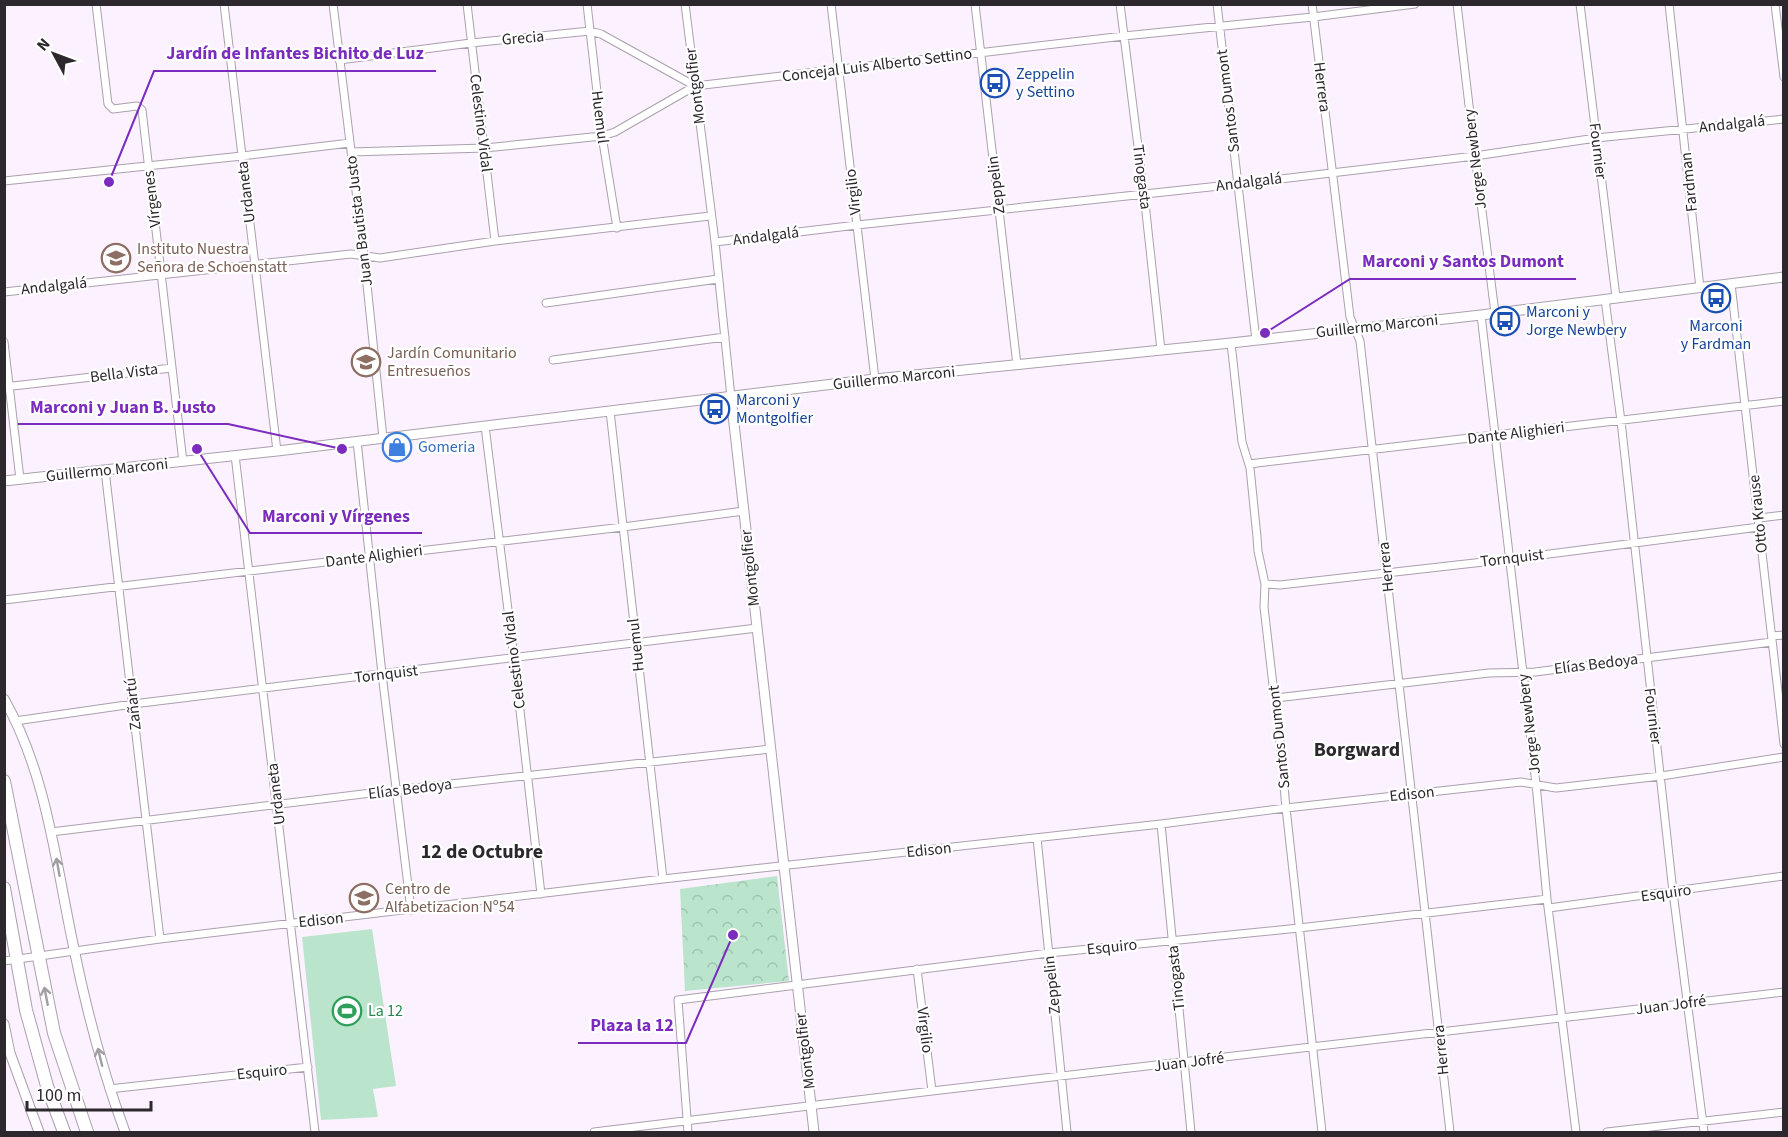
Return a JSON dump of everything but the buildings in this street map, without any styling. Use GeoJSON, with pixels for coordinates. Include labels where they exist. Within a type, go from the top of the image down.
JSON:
{"type":"FeatureCollection","features":[{"type":"Feature","properties":{"kind":"highway"},"geometry":{"type":"LineString","coordinates":[[4,781],[54,1033],[87,1132]]}},
{"type":"Feature","properties":{"kind":"highway"},"geometry":{"type":"LineString","coordinates":[[4,888],[10,960],[64,1132]]}},
{"type":"Feature","properties":{"kind":"street","name":"Vírgenes"},"geometry":{"type":"LineString","coordinates":[[96,4],[108,104],[113,109],[136,106],[142,110],[183,462]]}},
{"type":"Feature","properties":{"kind":"street","name":"Urdaneta"},"geometry":{"type":"LineString","coordinates":[[224,4],[277,451]]}},
{"type":"Feature","properties":{"kind":"street","name":"Juan Bautista Justo"},"geometry":{"type":"LineString","coordinates":[[333,4],[364,256],[383,438]]}},
{"type":"Feature","properties":{"kind":"street","name":"Celestino Vidal"},"geometry":{"type":"LineString","coordinates":[[467,4],[495,241]]}},
{"type":"Feature","properties":{"kind":"street","name":"Huemul"},"geometry":{"type":"LineString","coordinates":[[587,4],[602,136],[617,228]]}},
{"type":"Feature","properties":{"kind":"street","name":"Montgolfier"},"geometry":{"type":"LineString","coordinates":[[685,4],[715,242],[814,1132]]}},
{"type":"Feature","properties":{"kind":"street","name":"Virgilio"},"geometry":{"type":"LineString","coordinates":[[831,4],[875,379]]}},
{"type":"Feature","properties":{"kind":"street","name":"Zeppelin"},"geometry":{"type":"LineString","coordinates":[[975,4],[1017,365]]}},
{"type":"Feature","properties":{"kind":"street","name":"Tinogasta"},"geometry":{"type":"LineString","coordinates":[[1120,4],[1161,350]]}},
{"type":"Feature","properties":{"kind":"street","name":"Santos Dumont"},"geometry":{"type":"LineString","coordinates":[[1217,4],[1256,340]]}},
{"type":"Feature","properties":{"kind":"street","name":"Herrera"},"geometry":{"type":"LineString","coordinates":[[1312,4],[1350,317],[1360,341],[1450,1132]]}},
{"type":"Feature","properties":{"kind":"street","name":"Concejal Luis Alberto Settino"},"geometry":{"type":"LineString","coordinates":[[351,152],[485,148],[602,136],[615,132],[695,86],[1415,4]]}},
{"type":"Feature","properties":{"kind":"street","name":"Jorge Newbery"},"geometry":{"type":"LineString","coordinates":[[1457,4],[1495,313]]}},
{"type":"Feature","properties":{"kind":"street","name":"Fournier"},"geometry":{"type":"LineString","coordinates":[[1580,4],[1616,297]]}},
{"type":"Feature","properties":{"kind":"street","name":"Fardman"},"geometry":{"type":"LineString","coordinates":[[1669,4],[1700,288]]}},
{"type":"Feature","properties":{"kind":"street"},"geometry":{"type":"LineString","coordinates":[[1775,4],[1784,77]]}},
{"type":"Feature","properties":{"kind":"street","name":"Grecia"},"geometry":{"type":"LineString","coordinates":[[339,60],[590,31],[601,34],[695,86]]}},
{"type":"Feature","properties":{"kind":"street","name":"Andalgalá"},"geometry":{"type":"LineString","coordinates":[[715,242],[1238,184],[1474,156],[1596,138],[1784,119]]}},
{"type":"Feature","properties":{"kind":"street"},"geometry":{"type":"LineString","coordinates":[[4,181],[350,143]]}},
{"type":"Feature","properties":{"kind":"street","name":"Andalgalá"},"geometry":{"type":"LineString","coordinates":[[4,292],[351,254],[380,258],[495,241],[710,216]]}},
{"type":"Feature","properties":{"kind":"street","name":"Guillermo Marconi"},"geometry":{"type":"LineString","coordinates":[[4,481],[235,456],[875,379],[1481,315],[1784,277]]}},
{"type":"Feature","properties":{"kind":"street"},"geometry":{"type":"LineString","coordinates":[[546,303],[718,279]]}},
{"type":"Feature","properties":{"kind":"street","name":"Otto Krause"},"geometry":{"type":"LineString","coordinates":[[1731,284],[1784,744]]}},
{"type":"Feature","properties":{"kind":"street","name":"Fournier"},"geometry":{"type":"LineString","coordinates":[[1605,299],[1635,543],[1673,892],[1704,1132]]}},
{"type":"Feature","properties":{"kind":"street","name":"Jorge Newbery"},"geometry":{"type":"LineString","coordinates":[[1481,315],[1536,784],[1547,899],[1576,1132]]}},
{"type":"Feature","properties":{"kind":"street"},"geometry":{"type":"LineString","coordinates":[[553,360],[725,337]]}},
{"type":"Feature","properties":{"kind":"street"},"geometry":{"type":"LineString","coordinates":[[4,342],[7,386],[20,479]]}},
{"type":"Feature","properties":{"kind":"street","name":"Santos Dumont"},"geometry":{"type":"LineString","coordinates":[[1231,343],[1242,442],[1249,464],[1257,545],[1265,584],[1265,617],[1276,698],[1322,1132]]}},
{"type":"Feature","properties":{"kind":"street","name":"Bella Vista"},"geometry":{"type":"LineString","coordinates":[[7,386],[172,368]]}},
{"type":"Feature","properties":{"kind":"street","name":"Dante Alighieri"},"geometry":{"type":"LineString","coordinates":[[1249,464],[1784,401]]}},
{"type":"Feature","properties":{"kind":"street","name":"Huemul"},"geometry":{"type":"LineString","coordinates":[[610,411],[663,879]]}},
{"type":"Feature","properties":{"kind":"street","name":"Celestino Vidal"},"geometry":{"type":"LineString","coordinates":[[485,426],[541,894]]}},
{"type":"Feature","properties":{"kind":"street"},"geometry":{"type":"LineString","coordinates":[[357,441],[382,674],[411,910]]}},
{"type":"Feature","properties":{"kind":"street","name":"Urdaneta"},"geometry":{"type":"LineString","coordinates":[[235,456],[315,1132]]}},
{"type":"Feature","properties":{"kind":"street","name":"Zañartú"},"geometry":{"type":"LineString","coordinates":[[105,470],[160,939]]}},
{"type":"Feature","properties":{"kind":"street","name":"Dante Alighieri"},"geometry":{"type":"LineString","coordinates":[[4,600],[744,511]]}},
{"type":"Feature","properties":{"kind":"street"},"geometry":{"type":"LineString","coordinates":[[1759,518],[1784,515]]}},
{"type":"Feature","properties":{"kind":"street","name":"Tornquist"},"geometry":{"type":"LineString","coordinates":[[1265,584],[1280,585],[1510,559],[1759,527]]}},
{"type":"Feature","properties":{"kind":"street","name":"Tornquist"},"geometry":{"type":"LineString","coordinates":[[15,721],[133,704],[757,628]]}},
{"type":"Feature","properties":{"kind":"street","name":"Elías Bedoya"},"geometry":{"type":"LineString","coordinates":[[1276,698],[1398,683],[1646,658],[1772,639],[1784,634]]}},
{"type":"Feature","properties":{"kind":"street"},"geometry":{"type":"LineString","coordinates":[[4,699],[38,776],[74,952],[110,1089],[125,1132]]}},
{"type":"Feature","properties":{"kind":"street","name":"Elías Bedoya"},"geometry":{"type":"LineString","coordinates":[[51,832],[396,790],[770,749]]}},
{"type":"Feature","properties":{"kind":"street","name":"Edison"},"geometry":{"type":"LineString","coordinates":[[10,960],[160,939],[663,879],[1521,782],[1556,788],[1661,776],[1778,760],[1784,757]]}},
{"type":"Feature","properties":{"kind":"street","name":"Tinogasta"},"geometry":{"type":"LineString","coordinates":[[1161,824],[1191,1132]]}},
{"type":"Feature","properties":{"kind":"street","name":"Zeppelin"},"geometry":{"type":"LineString","coordinates":[[1037,838],[1067,1132]]}},
{"type":"Feature","properties":{"kind":"street","name":"Esquiro"},"geometry":{"type":"LineString","coordinates":[[1549,909],[1784,876]]}},
{"type":"Feature","properties":{"kind":"street","name":"Esquiro"},"geometry":{"type":"LineString","coordinates":[[687,1121],[678,1000],[917,969],[1547,899]]}},
{"type":"Feature","properties":{"kind":"street","name":"Virgilio"},"geometry":{"type":"LineString","coordinates":[[917,969],[932,1091]]}},
{"type":"Feature","properties":{"kind":"street","name":"Juan Jofré"},"geometry":{"type":"LineString","coordinates":[[594,1132],[1784,992]]}},
{"type":"Feature","properties":{"kind":"street"},"geometry":{"type":"LineString","coordinates":[[4,1024],[7,1054],[39,1132]]}},
{"type":"Feature","properties":{"kind":"street","name":"Esquiro"},"geometry":{"type":"LineString","coordinates":[[110,1089],[308,1067]]}},
{"type":"Feature","properties":{"kind":"street"},"geometry":{"type":"LineString","coordinates":[[1607,1132],[1784,1112]]}},
{"type":"Feature","properties":{"kind":"street"},"geometry":{"type":"LineString","coordinates":[[687,1121],[688,1132]]}},
{"type":"Feature","properties":{"kind":"green space"},"geometry":{"type":"Polygon","coordinates":[[[777,876],[789,981],[685,991],[680,889],[777,876]]]}},
{"type":"Feature","properties":{"kind":"green space","name":"La 12"},"geometry":{"type":"Polygon","coordinates":[[[372,929],[396,1086],[373,1089],[378,1117],[321,1120],[302,937],[372,929]]]}},
{"type":"Feature","properties":{"kind":"place","name":"Zeppelin y Settino"},"geometry":{"type":"Point","coordinates":[995,83]}},
{"type":"Feature","properties":{"kind":"place","name":"Jardín de Infantes Bichito de Luz"},"geometry":{"type":"Point","coordinates":[109,182]}},
{"type":"Feature","properties":{"kind":"place","name":"Instituto Nuestra Señora de Schoenstatt"},"geometry":{"type":"Point","coordinates":[116,258]}},
{"type":"Feature","properties":{"kind":"place","name":"Marconi y Fardman"},"geometry":{"type":"Point","coordinates":[1716,298]}},
{"type":"Feature","properties":{"kind":"place","name":"Marconi y Jorge Newbery"},"geometry":{"type":"Point","coordinates":[1505,321]}},
{"type":"Feature","properties":{"kind":"place","name":"Marconi y Santos Dumont"},"geometry":{"type":"Point","coordinates":[1265,333]}},
{"type":"Feature","properties":{"kind":"place","name":"Jardín Comunitario Entresueños"},"geometry":{"type":"Point","coordinates":[366,362]}},
{"type":"Feature","properties":{"kind":"place","name":"Marconi y Montgolfier"},"geometry":{"type":"Point","coordinates":[715,409]}},
{"type":"Feature","properties":{"kind":"place","name":"Gomeria"},"geometry":{"type":"Point","coordinates":[397,447]}},
{"type":"Feature","properties":{"kind":"place","name":"Marconi y Vírgenes"},"geometry":{"type":"Point","coordinates":[197,449]}},
{"type":"Feature","properties":{"kind":"place","name":"Marconi y Juan B. Justo"},"geometry":{"type":"Point","coordinates":[342,449]}},
{"type":"Feature","properties":{"kind":"place","name":"Centro de Alfabetizacion Nº54"},"geometry":{"type":"Point","coordinates":[364,898]}},
{"type":"Feature","properties":{"kind":"place","name":"Plaza la 12"},"geometry":{"type":"Point","coordinates":[733,935]}},
{"type":"Feature","properties":{"kind":"place","name":"La 12"},"geometry":{"type":"Point","coordinates":[347,1011]}},
{"type":"Feature","properties":{"kind":"district","name":"Borgward"},"geometry":{"type":"Point","coordinates":[1357,750]}},
{"type":"Feature","properties":{"kind":"district","name":"12 de Octubre"},"geometry":{"type":"Point","coordinates":[482,852]}}]}
